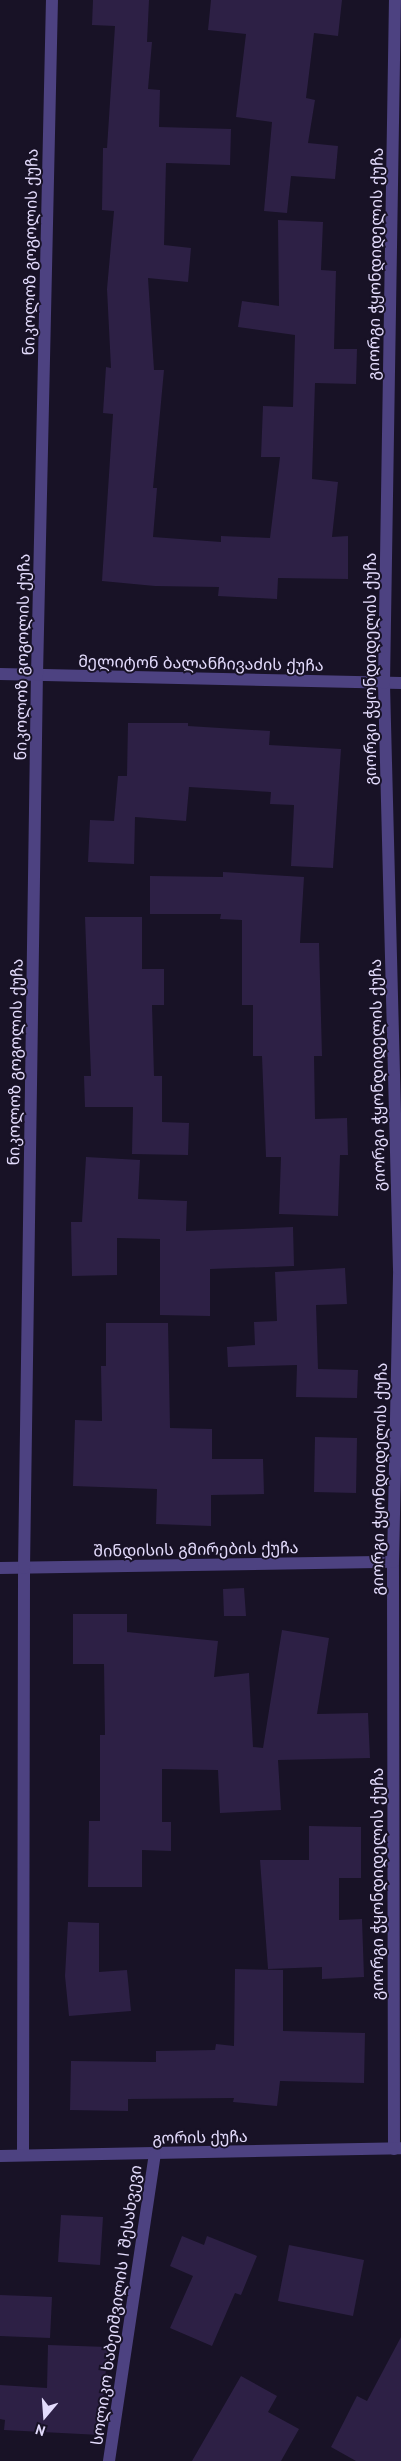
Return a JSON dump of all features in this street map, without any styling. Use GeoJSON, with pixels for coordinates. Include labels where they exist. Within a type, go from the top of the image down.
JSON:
{"type":"FeatureCollection","features":[{"type":"Feature","properties":{"kind":"street","name":"ნიკოლოზ გოგოლის ქუჩა"},"geometry":{"type":"LineString","coordinates":[[23,2156],[24,1568],[37,675],[52,0]]}},
{"type":"Feature","properties":{"kind":"street","name":"გიორგი ჭყონდიდელის ქუჩა"},"geometry":{"type":"LineString","coordinates":[[395,0],[384,683],[396,1016],[400,1270],[393,1562],[398,2149]]}},
{"type":"Feature","properties":{"kind":"street","name":"მელიტონ ბალანჩივაძის ქუჩა"},"geometry":{"type":"LineString","coordinates":[[0,674],[401,683]]}},
{"type":"Feature","properties":{"kind":"street","name":"შინდისის გმირების ქუჩა"},"geometry":{"type":"LineString","coordinates":[[0,1568],[393,1562]]}},
{"type":"Feature","properties":{"kind":"street","name":"გორის ქუჩა"},"geometry":{"type":"LineString","coordinates":[[0,2156],[398,2149]]}},
{"type":"Feature","properties":{"kind":"street","name":"სოლიკო ხაბეიშვილის I შესახვევი"},"geometry":{"type":"LineString","coordinates":[[109,2461],[155,2154]]}},
{"type":"Feature","properties":{"kind":"building"},"geometry":{"type":"Polygon","coordinates":[[[93,0],[149,0],[147,42],[152,42],[148,89],[160,90],[159,127],[231,129],[230,165],[166,163],[164,245],[191,248],[188,282],[148,278],[154,370],[164,370],[153,488],[157,488],[153,537],[221,542],[221,536],[270,538],[280,457],[261,457],[263,406],[293,407],[295,335],[238,327],[242,301],[279,306],[278,220],[323,222],[321,270],[336,271],[334,349],[357,349],[356,384],[315,383],[312,479],[338,482],[332,537],[348,536],[348,579],[278,578],[277,599],[218,596],[219,587],[155,586],[102,581],[113,414],[103,413],[106,367],[111,368],[107,289],[114,211],[102,210],[103,148],[107,148],[115,26],[92,25],[93,0]]]}},
{"type":"Feature","properties":{"kind":"building"},"geometry":{"type":"Polygon","coordinates":[[[211,0],[342,0],[338,36],[314,33],[306,98],[315,100],[308,143],[338,146],[335,179],[291,176],[287,213],[264,211],[272,122],[236,117],[246,34],[208,30],[211,0]]]}},
{"type":"Feature","properties":{"kind":"building"},"geometry":{"type":"Polygon","coordinates":[[[128,723],[188,723],[188,726],[270,731],[269,745],[341,749],[333,868],[291,866],[294,805],[270,804],[271,792],[189,787],[186,821],[135,817],[134,864],[88,862],[90,820],[114,821],[118,776],[127,776],[128,723]]]}},
{"type":"Feature","properties":{"kind":"building"},"geometry":{"type":"Polygon","coordinates":[[[223,872],[304,877],[300,943],[319,943],[322,1056],[314,1056],[315,1119],[347,1118],[348,1155],[340,1155],[338,1216],[279,1214],[281,1157],[266,1157],[262,1056],[253,1056],[253,1005],[242,1005],[242,920],[220,919],[221,914],[150,914],[150,876],[223,877],[223,872]]]}},
{"type":"Feature","properties":{"kind":"building"},"geometry":{"type":"Polygon","coordinates":[[[85,917],[142,917],[142,969],[164,969],[164,1005],[152,1005],[154,1076],[162,1076],[162,1122],[189,1123],[188,1155],[132,1154],[133,1107],[85,1107],[84,1076],[91,1076],[85,917]]]}},
{"type":"Feature","properties":{"kind":"building"},"geometry":{"type":"Polygon","coordinates":[[[86,1157],[140,1160],[138,1199],[187,1201],[186,1231],[293,1227],[294,1266],[210,1269],[210,1316],[160,1315],[160,1239],[117,1238],[117,1275],[72,1276],[71,1222],[82,1222],[86,1157]]]}},
{"type":"Feature","properties":{"kind":"building"},"geometry":{"type":"Polygon","coordinates":[[[345,1268],[347,1304],[316,1305],[318,1369],[358,1370],[357,1398],[296,1397],[297,1365],[228,1367],[227,1347],[255,1345],[254,1322],[277,1321],[275,1272],[345,1268]]]}},
{"type":"Feature","properties":{"kind":"building"},"geometry":{"type":"Polygon","coordinates":[[[106,1323],[168,1323],[170,1428],[212,1429],[212,1459],[263,1459],[264,1494],[211,1495],[211,1526],[156,1524],[157,1489],[73,1486],[75,1420],[102,1421],[101,1366],[106,1366],[106,1323]]]}},
{"type":"Feature","properties":{"kind":"building"},"geometry":{"type":"Polygon","coordinates":[[[315,1437],[357,1438],[356,1493],[314,1492],[315,1437]]]}},
{"type":"Feature","properties":{"kind":"building"},"geometry":{"type":"Polygon","coordinates":[[[244,1588],[246,1616],[224,1616],[223,1589],[244,1588]]]}},
{"type":"Feature","properties":{"kind":"building"},"geometry":{"type":"Polygon","coordinates":[[[73,1614],[127,1614],[127,1632],[218,1641],[214,1677],[249,1673],[253,1747],[263,1748],[282,1630],[329,1638],[317,1714],[368,1713],[370,1758],[278,1760],[281,1810],[220,1813],[218,1770],[162,1769],[162,1822],[171,1822],[171,1851],[142,1850],[142,1887],[88,1887],[89,1821],[100,1821],[100,1735],[105,1735],[104,1664],[73,1664],[73,1614]]]}},
{"type":"Feature","properties":{"kind":"building"},"geometry":{"type":"Polygon","coordinates":[[[309,1826],[361,1827],[361,1878],[339,1878],[339,1920],[362,1919],[364,1977],[322,1979],[322,1967],[268,1969],[260,1860],[309,1860],[309,1826]]]}},
{"type":"Feature","properties":{"kind":"building"},"geometry":{"type":"Polygon","coordinates":[[[68,1922],[99,1923],[99,1972],[127,1970],[131,2011],[69,2016],[65,1976],[68,1922]]]}},
{"type":"Feature","properties":{"kind":"building"},"geometry":{"type":"Polygon","coordinates":[[[235,1969],[283,1970],[283,2031],[365,2033],[364,2083],[280,2081],[277,2106],[233,2102],[234,2098],[128,2099],[128,2111],[70,2110],[71,2061],[156,2062],[156,2051],[215,2050],[216,2044],[234,2046],[235,1969]]]}},
{"type":"Feature","properties":{"kind":"building"},"geometry":{"type":"Polygon","coordinates":[[[61,2215],[103,2217],[100,2265],[58,2262],[61,2215]]]}},
{"type":"Feature","properties":{"kind":"building"},"geometry":{"type":"Polygon","coordinates":[[[182,2236],[204,2245],[207,2236],[257,2256],[241,2295],[235,2293],[212,2346],[170,2328],[193,2276],[170,2266],[182,2236]]]}},
{"type":"Feature","properties":{"kind":"building"},"geometry":{"type":"Polygon","coordinates":[[[289,2245],[364,2260],[353,2316],[278,2301],[289,2245]]]}},
{"type":"Feature","properties":{"kind":"building"},"geometry":{"type":"Polygon","coordinates":[[[0,2295],[52,2297],[50,2338],[0,2336],[0,2295]]]}},
{"type":"Feature","properties":{"kind":"building"},"geometry":{"type":"Polygon","coordinates":[[[401,2337],[401,2461],[356,2461],[331,2447],[357,2396],[367,2401],[401,2337]]]}},
{"type":"Feature","properties":{"kind":"building"},"geometry":{"type":"Polygon","coordinates":[[[48,2345],[108,2347],[100,2435],[4,2430],[5,2420],[0,2419],[0,2385],[47,2388],[48,2345]]]}},
{"type":"Feature","properties":{"kind":"building"},"geometry":{"type":"Polygon","coordinates":[[[241,2376],[277,2396],[268,2412],[299,2429],[281,2461],[192,2461],[241,2376]]]}}]}
